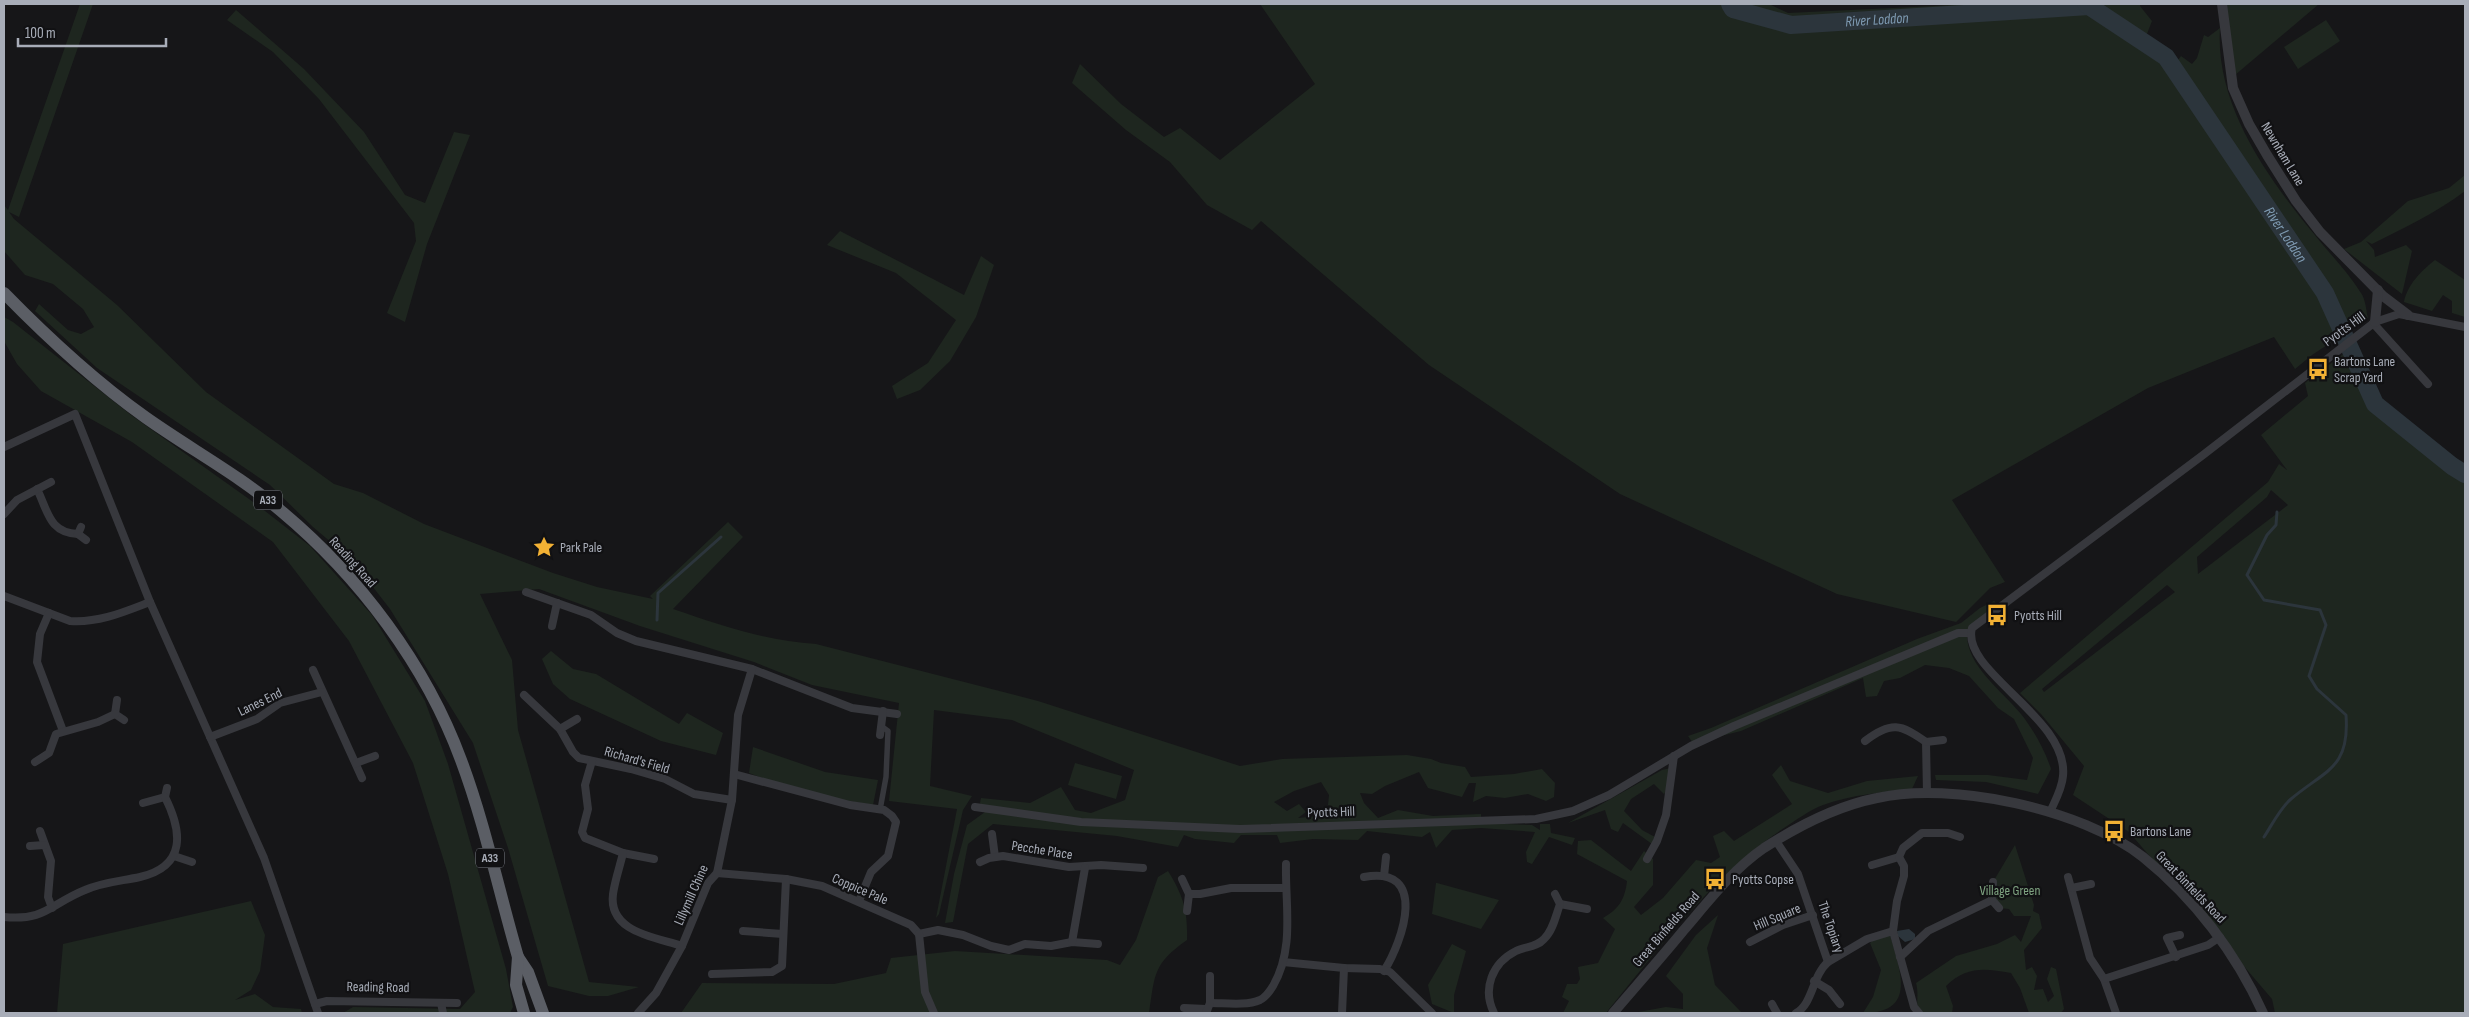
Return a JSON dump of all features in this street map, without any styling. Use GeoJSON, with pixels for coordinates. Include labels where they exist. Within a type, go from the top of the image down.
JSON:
{"type":"FeatureCollection","features":[{"type":"Feature","properties":{"kind":"highway","name":"Reading Road"},"geometry":{"type":"LineString","coordinates":[[7,296],[56,345],[118,397],[224,468],[281,510],[322,548],[385,622],[437,704],[461,760],[518,957],[528,972],[543,1013]]}},
{"type":"Feature","properties":{"kind":"highway","name":"Reading Road"},"geometry":{"type":"LineString","coordinates":[[518,957],[516,985],[524,1013]]}},
{"type":"Feature","properties":{"kind":"street","name":"Newnham Lane"},"geometry":{"type":"LineString","coordinates":[[2222,4],[2231,79],[2249,124],[2308,218],[2335,248],[2403,314]]}},
{"type":"Feature","properties":{"kind":"street"},"geometry":{"type":"LineString","coordinates":[[2378,290],[2374,322],[2428,384]]}},
{"type":"Feature","properties":{"kind":"street"},"geometry":{"type":"LineString","coordinates":[[2403,314],[2465,327]]}},
{"type":"Feature","properties":{"kind":"street","name":"Pyotts Hill"},"geometry":{"type":"LineString","coordinates":[[975,807],[1081,822],[1240,829],[1536,819],[1558,816],[1609,795],[1674,756],[1734,726],[1958,633],[1971,633],[1976,624],[2203,456],[2374,322],[2403,314]]}},
{"type":"Feature","properties":{"kind":"street"},"geometry":{"type":"LineString","coordinates":[[4,445],[76,414],[150,602],[264,858],[318,1013]]}},
{"type":"Feature","properties":{"kind":"street"},"geometry":{"type":"LineString","coordinates":[[4,514],[17,500],[51,482]]}},
{"type":"Feature","properties":{"kind":"street"},"geometry":{"type":"LineString","coordinates":[[37,489],[55,527],[65,533],[80,531],[86,540]]}},
{"type":"Feature","properties":{"kind":"street"},"geometry":{"type":"LineString","coordinates":[[526,592],[591,615],[617,633],[636,641],[752,669],[852,708],[897,714]]}},
{"type":"Feature","properties":{"kind":"street"},"geometry":{"type":"LineString","coordinates":[[4,596],[70,621],[82,622],[100,620],[150,602]]}},
{"type":"Feature","properties":{"kind":"street"},"geometry":{"type":"LineString","coordinates":[[552,626],[557,603]]}},
{"type":"Feature","properties":{"kind":"street"},"geometry":{"type":"LineString","coordinates":[[49,613],[40,634],[37,662],[63,731]]}},
{"type":"Feature","properties":{"kind":"street"},"geometry":{"type":"LineString","coordinates":[[1971,633],[1974,646],[1984,664],[2036,718],[2057,743],[2060,751],[2063,777],[2050,812]]}},
{"type":"Feature","properties":{"kind":"street","name":"Lillymill Chine"},"geometry":{"type":"LineString","coordinates":[[638,1013],[656,993],[682,946],[708,883],[717,873],[732,800],[734,745],[738,715],[752,669]]}},
{"type":"Feature","properties":{"kind":"street"},"geometry":{"type":"LineString","coordinates":[[313,670],[362,778]]}},
{"type":"Feature","properties":{"kind":"street","name":"Lanes End"},"geometry":{"type":"LineString","coordinates":[[210,737],[257,719],[280,703],[322,692]]}},
{"type":"Feature","properties":{"kind":"street","name":"Richard's Field"},"geometry":{"type":"LineString","coordinates":[[524,695],[560,729],[573,752],[579,758],[631,769],[665,779],[694,794],[732,800]]}},
{"type":"Feature","properties":{"kind":"street"},"geometry":{"type":"LineString","coordinates":[[115,714],[117,700]]}},
{"type":"Feature","properties":{"kind":"street"},"geometry":{"type":"LineString","coordinates":[[880,736],[883,712]]}},
{"type":"Feature","properties":{"kind":"street"},"geometry":{"type":"LineString","coordinates":[[35,762],[49,753],[56,734],[98,722],[115,714]]}},
{"type":"Feature","properties":{"kind":"street"},"geometry":{"type":"LineString","coordinates":[[115,714],[124,720]]}},
{"type":"Feature","properties":{"kind":"street"},"geometry":{"type":"LineString","coordinates":[[560,729],[577,719]]}},
{"type":"Feature","properties":{"kind":"street"},"geometry":{"type":"LineString","coordinates":[[880,810],[886,778],[888,731],[881,726]]}},
{"type":"Feature","properties":{"kind":"street"},"geometry":{"type":"LineString","coordinates":[[1865,740],[1878,731],[1900,726],[1908,729],[1926,742],[1943,740]]}},
{"type":"Feature","properties":{"kind":"street"},"geometry":{"type":"LineString","coordinates":[[1926,742],[1927,793]]}},
{"type":"Feature","properties":{"kind":"street"},"geometry":{"type":"LineString","coordinates":[[356,763],[375,756]]}},
{"type":"Feature","properties":{"kind":"street"},"geometry":{"type":"LineString","coordinates":[[1647,859],[1657,841],[1666,816],[1674,756]]}},
{"type":"Feature","properties":{"kind":"street","name":"Richard's Field"},"geometry":{"type":"LineString","coordinates":[[592,761],[585,785],[588,809],[582,832],[592,842],[623,853],[654,859]]}},
{"type":"Feature","properties":{"kind":"street"},"geometry":{"type":"LineString","coordinates":[[734,774],[821,798],[880,810],[892,816],[896,822],[888,856],[871,872],[859,901]]}},
{"type":"Feature","properties":{"kind":"street"},"geometry":{"type":"LineString","coordinates":[[4,917],[34,917],[84,890],[110,882],[152,874],[162,868],[174,856],[178,845],[175,817],[166,792],[143,803]]}},
{"type":"Feature","properties":{"kind":"street","name":"Great Binfields Road"},"geometry":{"type":"LineString","coordinates":[[1613,1013],[1715,893],[1746,863],[1776,841],[1812,820],[1878,797],[1927,793],[1968,795],[2011,802],[2050,812],[2112,838],[2142,857],[2190,903],[2220,937],[2242,971],[2263,1013]]}},
{"type":"Feature","properties":{"kind":"street"},"geometry":{"type":"LineString","coordinates":[[40,831],[51,862],[48,897],[52,908]]}},
{"type":"Feature","properties":{"kind":"street"},"geometry":{"type":"LineString","coordinates":[[1872,865],[1899,857],[1903,848],[1922,833],[1948,834],[1960,837]]}},
{"type":"Feature","properties":{"kind":"street","name":"Pecche Place"},"geometry":{"type":"LineString","coordinates":[[992,834],[995,857]]}},
{"type":"Feature","properties":{"kind":"street","name":"The Topiary"},"geometry":{"type":"LineString","coordinates":[[1776,841],[1798,874],[1828,962],[1867,939],[1893,931]]}},
{"type":"Feature","properties":{"kind":"street"},"geometry":{"type":"LineString","coordinates":[[30,846],[44,845]]}},
{"type":"Feature","properties":{"kind":"street"},"geometry":{"type":"LineString","coordinates":[[623,853],[613,894],[612,904],[616,915],[630,929],[682,946]]}},
{"type":"Feature","properties":{"kind":"street"},"geometry":{"type":"LineString","coordinates":[[174,856],[192,862]]}},
{"type":"Feature","properties":{"kind":"street","name":"Pecche Place"},"geometry":{"type":"LineString","coordinates":[[980,862],[995,857],[1025,859],[1050,866],[1086,868],[1101,865],[1143,868]]}},
{"type":"Feature","properties":{"kind":"street"},"geometry":{"type":"LineString","coordinates":[[1384,876],[1386,857]]}},
{"type":"Feature","properties":{"kind":"street"},"geometry":{"type":"LineString","coordinates":[[1899,857],[1904,866],[1904,876],[1897,901],[1893,931],[1914,1007],[1918,1013]]}},
{"type":"Feature","properties":{"kind":"street"},"geometry":{"type":"LineString","coordinates":[[1184,1008],[1207,1009],[1261,999],[1268,994],[1283,962],[1288,924],[1285,888],[1286,864]]}},
{"type":"Feature","properties":{"kind":"street","name":"Pecche Place"},"geometry":{"type":"LineString","coordinates":[[1072,942],[1086,868]]}},
{"type":"Feature","properties":{"kind":"street","name":"Coppice Pale"},"geometry":{"type":"LineString","coordinates":[[717,873],[786,879],[822,886],[911,925],[919,934]]}},
{"type":"Feature","properties":{"kind":"street"},"geometry":{"type":"LineString","coordinates":[[1364,877],[1384,876],[1393,880],[1401,889],[1407,906],[1398,942],[1384,971]]}},
{"type":"Feature","properties":{"kind":"street"},"geometry":{"type":"LineString","coordinates":[[2068,877],[2090,958],[2104,979],[2116,1013]]}},
{"type":"Feature","properties":{"kind":"street"},"geometry":{"type":"LineString","coordinates":[[1182,878],[1189,894],[1187,911]]}},
{"type":"Feature","properties":{"kind":"street"},"geometry":{"type":"LineString","coordinates":[[712,974],[772,972],[782,966],[786,879]]}},
{"type":"Feature","properties":{"kind":"street"},"geometry":{"type":"LineString","coordinates":[[1993,882],[1992,900],[1999,908]]}},
{"type":"Feature","properties":{"kind":"street"},"geometry":{"type":"LineString","coordinates":[[2072,888],[2091,884]]}},
{"type":"Feature","properties":{"kind":"street"},"geometry":{"type":"LineString","coordinates":[[1189,894],[1200,894],[1231,888],[1285,888]]}},
{"type":"Feature","properties":{"kind":"street"},"geometry":{"type":"LineString","coordinates":[[1494,1013],[1488,997],[1488,987],[1495,968],[1515,951],[1536,946],[1545,939],[1560,904],[1555,894]]}},
{"type":"Feature","properties":{"kind":"street"},"geometry":{"type":"LineString","coordinates":[[1900,957],[1928,931],[1992,900]]}},
{"type":"Feature","properties":{"kind":"street"},"geometry":{"type":"LineString","coordinates":[[1560,904],[1587,910]]}},
{"type":"Feature","properties":{"kind":"street","name":"Hill Square"},"geometry":{"type":"LineString","coordinates":[[1750,942],[1783,925],[1813,915]]}},
{"type":"Feature","properties":{"kind":"street"},"geometry":{"type":"LineString","coordinates":[[934,1013],[925,992],[919,934],[938,930],[963,935],[991,946],[1010,950],[1025,944],[1051,946],[1072,942],[1098,944]]}},
{"type":"Feature","properties":{"kind":"street"},"geometry":{"type":"LineString","coordinates":[[743,931],[783,934]]}},
{"type":"Feature","properties":{"kind":"street"},"geometry":{"type":"LineString","coordinates":[[2176,957],[2167,938],[2180,935]]}},
{"type":"Feature","properties":{"kind":"street"},"geometry":{"type":"LineString","coordinates":[[2104,979],[2176,957],[2208,945],[2220,937]]}},
{"type":"Feature","properties":{"kind":"street"},"geometry":{"type":"LineString","coordinates":[[1283,962],[1384,971],[1400,981],[1432,1013]]}},
{"type":"Feature","properties":{"kind":"street"},"geometry":{"type":"LineString","coordinates":[[1796,1013],[1806,1004],[1820,969],[1828,962]]}},
{"type":"Feature","properties":{"kind":"street"},"geometry":{"type":"LineString","coordinates":[[1342,1013],[1344,968]]}},
{"type":"Feature","properties":{"kind":"street"},"geometry":{"type":"LineString","coordinates":[[1207,1009],[1210,976]]}},
{"type":"Feature","properties":{"kind":"street"},"geometry":{"type":"LineString","coordinates":[[1814,981],[1829,990],[1840,1004]]}},
{"type":"Feature","properties":{"kind":"street","name":"Reading Road"},"geometry":{"type":"LineString","coordinates":[[315,1004],[326,1001],[457,1003]]}},
{"type":"Feature","properties":{"kind":"street"},"geometry":{"type":"LineString","coordinates":[[441,1003],[443,1013]]}},
{"type":"Feature","properties":{"kind":"street"},"geometry":{"type":"LineString","coordinates":[[1772,1004],[1777,1013]]}},
{"type":"Feature","properties":{"kind":"green space"},"geometry":{"type":"Polygon","coordinates":[[[80,4],[93,4],[19,217],[9,212],[14,219],[117,305],[206,392],[334,484],[363,493],[424,524],[553,573],[597,587],[653,599],[650,596],[728,522],[743,537],[673,609],[761,636],[816,644],[1038,701],[1240,766],[1282,759],[1407,755],[1465,767],[1471,777],[1514,774],[1542,769],[1555,783],[1554,797],[1546,801],[1528,794],[1505,798],[1486,796],[1473,802],[1476,783],[1469,783],[1462,797],[1428,788],[1419,772],[1385,786],[1372,794],[1360,793],[1364,803],[1378,818],[1398,810],[1433,816],[1481,814],[1481,823],[1532,825],[1540,830],[1540,824],[1550,824],[1551,833],[1575,838],[1572,845],[1549,837],[1532,864],[1527,862],[1526,852],[1535,832],[1481,828],[1452,830],[1436,848],[1430,832],[1422,837],[1367,831],[1358,840],[1313,839],[1280,843],[1277,835],[1241,835],[1234,843],[1195,839],[1184,835],[1178,847],[1117,836],[993,824],[968,844],[953,922],[945,923],[954,874],[967,825],[985,812],[980,803],[981,798],[1030,803],[1061,787],[1075,810],[1091,813],[1125,800],[1134,770],[1012,720],[934,710],[930,786],[972,796],[963,810],[939,914],[936,918],[957,809],[889,801],[899,703],[812,685],[754,662],[640,626],[539,589],[480,594],[512,660],[518,730],[589,982],[639,987],[608,996],[589,996],[548,986],[508,848],[473,743],[390,609],[352,560],[313,527],[270,485],[97,368],[35,311],[39,304],[68,330],[81,334],[94,327],[83,309],[53,284],[25,275],[4,251],[4,205],[8,210],[80,4]],[[1321,782],[1294,791],[1274,802],[1287,811],[1299,804],[1306,812],[1298,818],[1347,813],[1328,805],[1329,795],[1321,782]]]}},
{"type":"Feature","properties":{"kind":"green space"},"geometry":{"type":"Polygon","coordinates":[[[1260,4],[1769,4],[1788,13],[1975,4],[2140,4],[2152,21],[2145,39],[2166,57],[2178,60],[2181,56],[2192,64],[2197,58],[2204,35],[2208,37],[2220,28],[2221,57],[2226,85],[2235,112],[2248,138],[2262,164],[2279,189],[2356,285],[2363,296],[2368,318],[2312,355],[2295,369],[2274,337],[2148,388],[1952,500],[2005,582],[1990,588],[1956,622],[1837,594],[1620,494],[1429,365],[1261,221],[1252,230],[1207,205],[1170,162],[1126,130],[1072,83],[1080,64],[1121,104],[1164,137],[1180,128],[1220,160],[1315,84],[1260,4]]]}},
{"type":"Feature","properties":{"kind":"green space"},"geometry":{"type":"Polygon","coordinates":[[[2225,4],[2319,4],[2235,75],[2225,4]]]}},
{"type":"Feature","properties":{"kind":"green space"},"geometry":{"type":"Polygon","coordinates":[[[236,10],[304,69],[364,132],[405,195],[425,203],[454,132],[470,135],[427,244],[405,322],[387,313],[416,241],[414,223],[319,99],[273,52],[227,20],[236,10]]]}},
{"type":"Feature","properties":{"kind":"green space"},"geometry":{"type":"Polygon","coordinates":[[[2326,20],[2340,41],[2298,69],[2284,47],[2326,20]]]}},
{"type":"Feature","properties":{"kind":"green space"},"geometry":{"type":"Polygon","coordinates":[[[2465,175],[2465,191],[2454,199],[2420,220],[2372,244],[2366,241],[2374,250],[2375,257],[2406,245],[2412,251],[2402,294],[2344,249],[2361,242],[2408,201],[2449,188],[2465,175]]]}},
{"type":"Feature","properties":{"kind":"green space"},"geometry":{"type":"Polygon","coordinates":[[[840,231],[964,295],[981,256],[994,265],[976,317],[950,361],[920,390],[897,399],[892,386],[928,363],[956,320],[896,273],[827,245],[840,231]]]}},
{"type":"Feature","properties":{"kind":"green space"},"geometry":{"type":"Polygon","coordinates":[[[2435,260],[2465,280],[2465,317],[2452,313],[2452,301],[2443,295],[2432,311],[2404,302],[2408,290],[2416,278],[2435,260]]]}},
{"type":"Feature","properties":{"kind":"green space"},"geometry":{"type":"Polygon","coordinates":[[[4,317],[13,322],[131,415],[256,504],[310,546],[372,615],[425,701],[448,764],[506,969],[513,1007],[510,1013],[343,1013],[353,1007],[460,1009],[475,992],[448,874],[413,763],[349,641],[273,542],[132,442],[41,391],[17,364],[4,341],[4,317]]]}},
{"type":"Feature","properties":{"kind":"green space"},"geometry":{"type":"Polygon","coordinates":[[[2346,352],[2373,408],[2450,471],[2465,480],[2465,1013],[2275,1013],[2272,999],[2129,832],[2073,795],[2084,766],[2041,714],[2020,693],[2268,482],[2279,464],[2287,470],[2261,435],[2308,396],[2305,383],[2346,352]],[[2271,490],[2267,497],[2197,557],[2198,574],[2288,505],[2271,490]],[[2167,585],[2042,689],[2044,692],[2175,592],[2167,585]]]}},
{"type":"Feature","properties":{"kind":"green space"},"geometry":{"type":"Polygon","coordinates":[[[1994,601],[1999,605],[1967,635],[1969,646],[1979,668],[2025,720],[2045,754],[2051,769],[2038,794],[1986,782],[1936,780],[1935,775],[1988,775],[2027,780],[2033,758],[2014,719],[1998,708],[1969,676],[1949,668],[1925,665],[1900,678],[1884,681],[1877,696],[1866,697],[1863,678],[1741,731],[1693,743],[1688,736],[1711,728],[1917,639],[1961,623],[1980,608],[1994,601]]]}},
{"type":"Feature","properties":{"kind":"green space"},"geometry":{"type":"Polygon","coordinates":[[[551,651],[573,669],[596,674],[679,724],[687,713],[723,733],[716,755],[661,741],[570,699],[553,684],[542,659],[551,651]]]}},
{"type":"Feature","properties":{"kind":"green space"},"geometry":{"type":"Polygon","coordinates":[[[753,747],[825,772],[878,780],[873,805],[805,794],[749,773],[753,747]]]}},
{"type":"Feature","properties":{"kind":"green space"},"geometry":{"type":"Polygon","coordinates":[[[1075,763],[1122,776],[1116,799],[1068,785],[1075,763]]]}},
{"type":"Feature","properties":{"kind":"green space"},"geometry":{"type":"Polygon","coordinates":[[[1781,765],[1790,781],[1828,793],[1867,781],[1918,776],[1912,789],[1867,794],[1844,799],[1823,805],[1793,822],[1758,847],[1710,890],[1667,938],[1606,1013],[1563,1013],[1569,1001],[1562,997],[1567,984],[1577,984],[1580,979],[1578,967],[1598,963],[1615,929],[1603,918],[1620,903],[1625,893],[1627,881],[1577,854],[1578,841],[1591,840],[1631,871],[1644,851],[1653,859],[1653,885],[1634,907],[1641,915],[1663,898],[1696,860],[1711,863],[1720,857],[1713,836],[1724,831],[1734,841],[1792,804],[1772,775],[1781,765]]]}},
{"type":"Feature","properties":{"kind":"green space"},"geometry":{"type":"Polygon","coordinates":[[[1671,768],[1671,783],[1664,794],[1654,784],[1631,799],[1624,811],[1642,830],[1655,837],[1652,844],[1623,823],[1618,832],[1611,829],[1605,810],[1568,823],[1662,770],[1671,768]]]}},
{"type":"Feature","properties":{"kind":"green space","name":"Village Green"},"geometry":{"type":"Polygon","coordinates":[[[2015,845],[2034,905],[2033,911],[2039,914],[2042,928],[2024,950],[2026,970],[2032,967],[2037,976],[2034,990],[2043,989],[2048,1002],[2054,996],[2047,979],[2051,967],[2056,969],[2064,1009],[2061,1013],[2029,1013],[2020,988],[2011,973],[1976,970],[1953,979],[1946,986],[1953,1006],[1952,1013],[1918,1013],[1916,983],[1956,956],[1997,944],[2015,935],[2021,942],[2031,916],[2014,916],[2009,909],[1999,908],[1992,900],[1993,882],[2015,845]]]}},
{"type":"Feature","properties":{"kind":"green space"},"geometry":{"type":"Polygon","coordinates":[[[1168,871],[1184,904],[1187,920],[1187,940],[1168,956],[1157,971],[1149,1013],[681,1013],[702,983],[834,984],[886,973],[891,958],[955,951],[1107,960],[1120,965],[1136,940],[1158,877],[1168,871]]]}},
{"type":"Feature","properties":{"kind":"green space"},"geometry":{"type":"Polygon","coordinates":[[[1436,883],[1499,900],[1481,929],[1432,914],[1436,883]]]}},
{"type":"Feature","properties":{"kind":"green space"},"geometry":{"type":"Polygon","coordinates":[[[251,901],[265,935],[260,971],[251,990],[235,1000],[255,994],[273,1007],[301,1009],[302,1013],[57,1013],[63,944],[251,901]]]}},
{"type":"Feature","properties":{"kind":"green space"},"geometry":{"type":"Polygon","coordinates":[[[1718,915],[1707,948],[1715,985],[1742,1013],[1633,1013],[1666,1007],[1683,1009],[1683,994],[1666,976],[1696,935],[1718,915]]]}},
{"type":"Feature","properties":{"kind":"green space"},"geometry":{"type":"Polygon","coordinates":[[[1879,934],[1890,934],[1900,974],[1901,987],[1899,997],[1892,1006],[1881,1011],[1863,1013],[1873,997],[1881,970],[1870,943],[1879,934]]]}},
{"type":"Feature","properties":{"kind":"green space"},"geometry":{"type":"Polygon","coordinates":[[[1452,944],[1466,951],[1454,995],[1454,1013],[1432,1004],[1428,985],[1452,944]]]}},
{"type":"Feature","properties":{"kind":"shaded area"},"geometry":{"type":"Polygon","coordinates":[[[1909,929],[1915,934],[1915,939],[1905,942],[1898,936],[1897,931],[1909,929]]]}},
{"type":"Feature","properties":{"kind":"waterway","name":"River Loddon"},"geometry":{"type":"LineString","coordinates":[[1730,4],[1733,9],[1791,25],[2089,6]]}},
{"type":"Feature","properties":{"kind":"waterway","name":"River Loddon"},"geometry":{"type":"LineString","coordinates":[[2086,4],[2166,57],[2325,293],[2375,404],[2452,466],[2465,474]]}},
{"type":"Feature","properties":{"kind":"waterway"},"geometry":{"type":"LineString","coordinates":[[2264,837],[2287,803],[2333,766],[2344,747],[2346,733],[2346,715],[2317,689],[2309,676],[2326,625],[2320,610],[2264,600],[2247,575],[2267,535],[2276,525],[2277,512]]}},
{"type":"Feature","properties":{"kind":"waterway"},"geometry":{"type":"LineString","coordinates":[[657,620],[658,593],[721,537]]}},
{"type":"Feature","properties":{"kind":"place","name":"Bartons Lane Scrap Yard"},"geometry":{"type":"Point","coordinates":[2318,369]}},
{"type":"Feature","properties":{"kind":"place","name":"Park Pale"},"geometry":{"type":"Point","coordinates":[544,547]}},
{"type":"Feature","properties":{"kind":"place","name":"Pyotts Hill"},"geometry":{"type":"Point","coordinates":[1997,615]}},
{"type":"Feature","properties":{"kind":"place","name":"Bartons Lane"},"geometry":{"type":"Point","coordinates":[2114,831]}},
{"type":"Feature","properties":{"kind":"place","name":"Pyotts Copse"},"geometry":{"type":"Point","coordinates":[1715,879]}}]}
